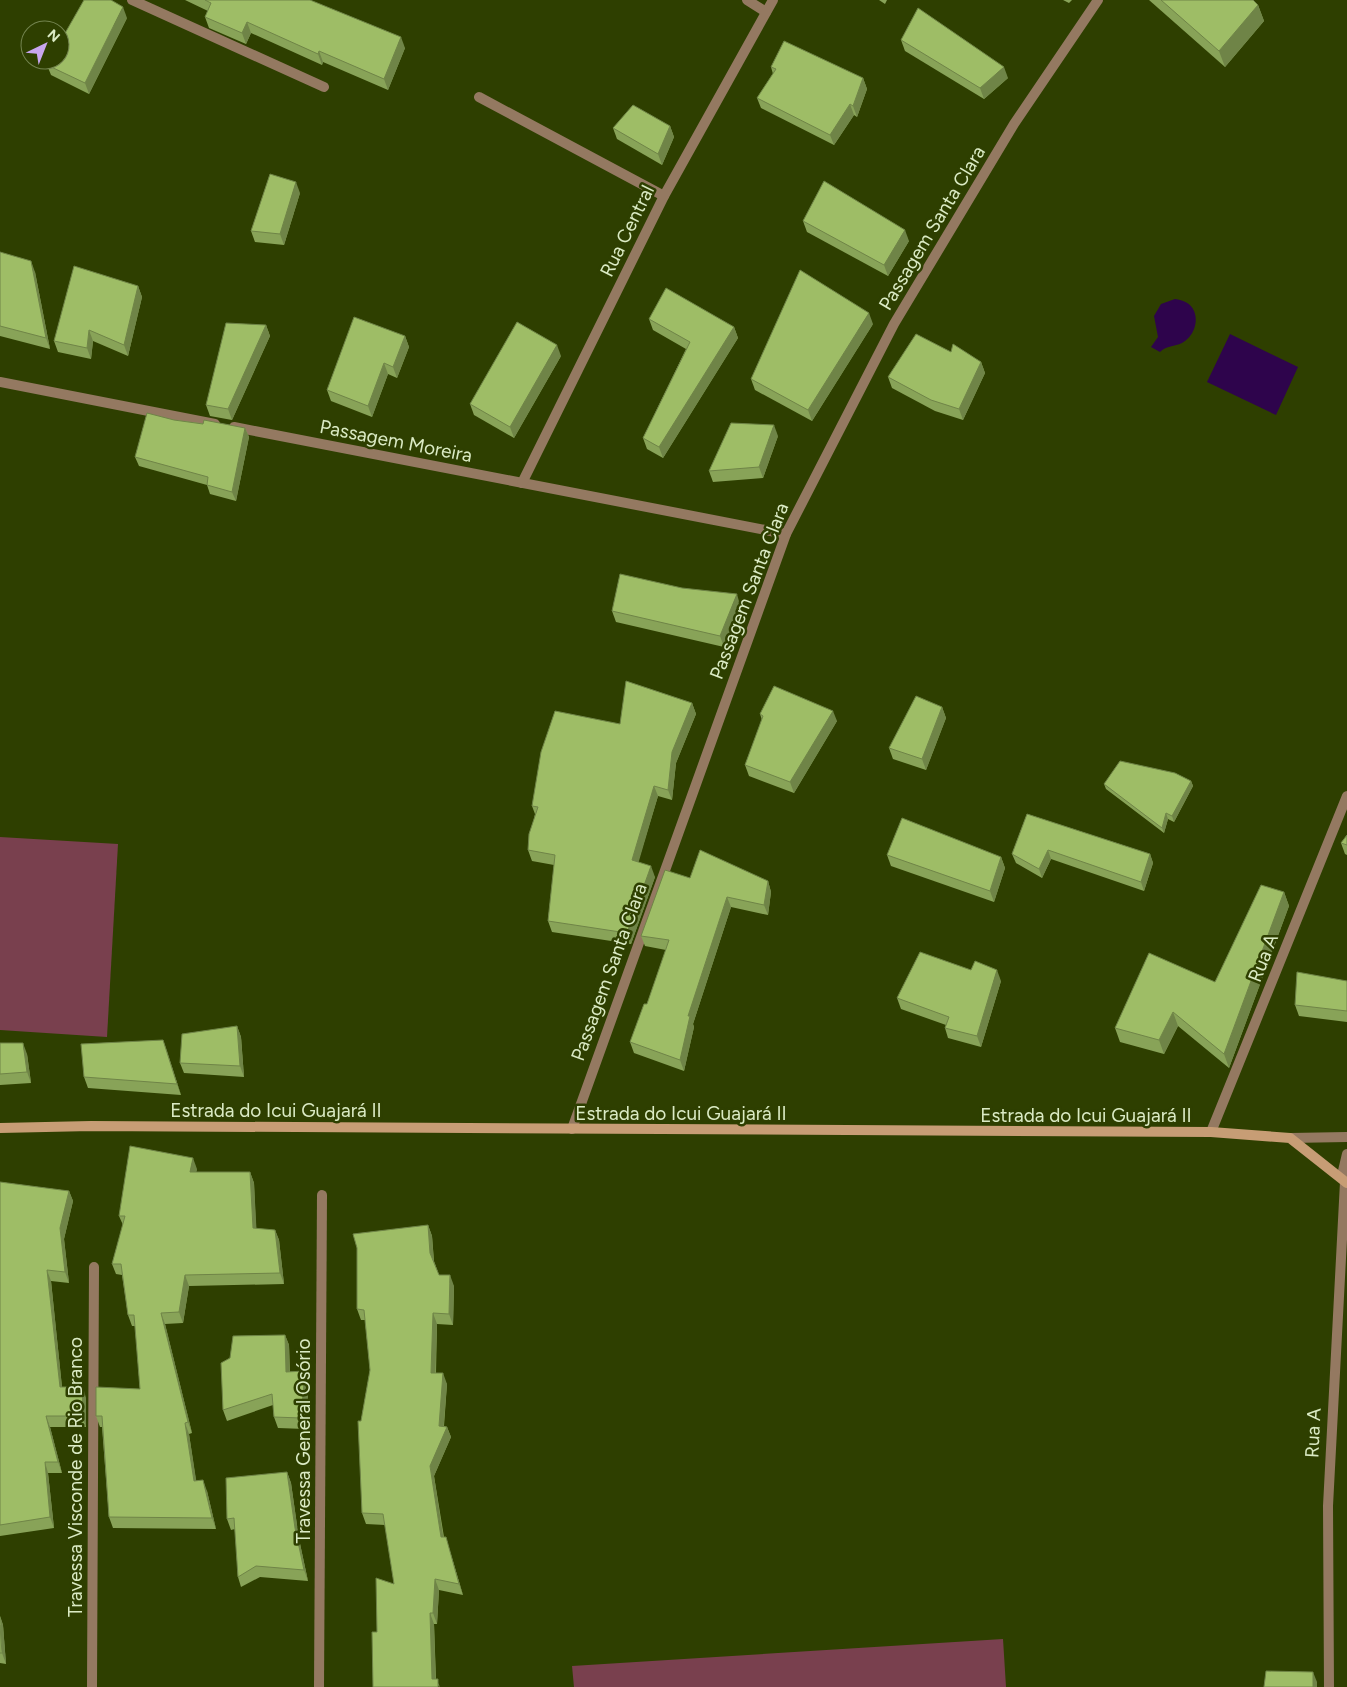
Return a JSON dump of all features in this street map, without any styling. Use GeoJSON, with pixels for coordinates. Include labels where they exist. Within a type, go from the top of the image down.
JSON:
{"type":"FeatureCollection","features":[{"type":"Feature","properties":{"kind":"main road","name":"Estrada do Icui Guajará II"},"geometry":{"type":"LineString","coordinates":[[0,1128],[91,1126],[1211,1132],[1290,1138]]}},
{"type":"Feature","properties":{"kind":"main road"},"geometry":{"type":"LineString","coordinates":[[1290,1138],[1346,1182]]}},
{"type":"Feature","properties":{"kind":"street"},"geometry":{"type":"LineString","coordinates":[[132,0],[324,87]]}},
{"type":"Feature","properties":{"kind":"street"},"geometry":{"type":"LineString","coordinates":[[747,0],[766,12]]}},
{"type":"Feature","properties":{"kind":"street","name":"Rua Central"},"geometry":{"type":"LineString","coordinates":[[522,483],[664,196],[773,0]]}},
{"type":"Feature","properties":{"kind":"street","name":"Passagem Santa Clara"},"geometry":{"type":"LineString","coordinates":[[572,1129],[786,534],[894,324],[1014,124],[1098,0]]}},
{"type":"Feature","properties":{"kind":"street"},"geometry":{"type":"LineString","coordinates":[[479,97],[664,196]]}},
{"type":"Feature","properties":{"kind":"street","name":"Passagem Moreira"},"geometry":{"type":"LineString","coordinates":[[0,382],[786,534]]}},
{"type":"Feature","properties":{"kind":"street","name":"Rua A"},"geometry":{"type":"LineString","coordinates":[[1211,1132],[1347,796]]}},
{"type":"Feature","properties":{"kind":"street"},"geometry":{"type":"LineString","coordinates":[[1290,1138],[1347,1137]]}},
{"type":"Feature","properties":{"kind":"street","name":"Rua A"},"geometry":{"type":"LineString","coordinates":[[1329,1687],[1328,1506],[1346,1182],[1343,1171],[1347,1154]]}},
{"type":"Feature","properties":{"kind":"street","name":"Travessa General Osório"},"geometry":{"type":"LineString","coordinates":[[319,1687],[322,1195]]}},
{"type":"Feature","properties":{"kind":"street","name":"Travessa Visconde de Rio Branco"},"geometry":{"type":"LineString","coordinates":[[92,1687],[94,1267]]}},
{"type":"Feature","properties":{"kind":"shaded area"},"geometry":{"type":"Polygon","coordinates":[[[1175,299],[1184,301],[1191,306],[1196,320],[1194,329],[1186,340],[1165,348],[1160,352],[1151,347],[1158,337],[1154,316],[1161,304],[1175,299]]]}},
{"type":"Feature","properties":{"kind":"shaded area"},"geometry":{"type":"Polygon","coordinates":[[[1230,334],[1298,367],[1276,415],[1207,382],[1230,334]]]}},
{"type":"Feature","properties":{"kind":"shaded area"},"geometry":{"type":"Polygon","coordinates":[[[0,837],[118,844],[107,1037],[0,1030],[0,837]]]}},
{"type":"Feature","properties":{"kind":"shaded area"},"geometry":{"type":"Polygon","coordinates":[[[1003,1639],[1006,1687],[574,1687],[572,1666],[1003,1639]]]}},
{"type":"Feature","properties":{"kind":"building"},"geometry":{"type":"Polygon","coordinates":[[[84,0],[111,0],[123,7],[85,83],[58,70],[70,70],[70,24],[84,0]]]}},
{"type":"Feature","properties":{"kind":"building"},"geometry":{"type":"Polygon","coordinates":[[[205,0],[310,0],[401,37],[384,79],[319,51],[318,54],[247,22],[242,33],[205,17],[211,3],[205,0]]]}},
{"type":"Feature","properties":{"kind":"building"},"geometry":{"type":"Polygon","coordinates":[[[1161,0],[1253,0],[1258,5],[1219,51],[1161,0]]]}},
{"type":"Feature","properties":{"kind":"building"},"geometry":{"type":"Polygon","coordinates":[[[918,8],[1004,67],[980,88],[901,40],[918,8]]]}},
{"type":"Feature","properties":{"kind":"building"},"geometry":{"type":"Polygon","coordinates":[[[784,41],[863,78],[853,106],[850,104],[830,135],[757,98],[776,69],[771,67],[784,41]]]}},
{"type":"Feature","properties":{"kind":"building"},"geometry":{"type":"Polygon","coordinates":[[[633,105],[670,126],[658,154],[613,128],[633,105]]]}},
{"type":"Feature","properties":{"kind":"building"},"geometry":{"type":"Polygon","coordinates":[[[270,174],[296,182],[280,234],[251,231],[270,174]]]}},
{"type":"Feature","properties":{"kind":"building"},"geometry":{"type":"Polygon","coordinates":[[[824,181],[905,230],[884,265],[803,221],[824,181]]]}},
{"type":"Feature","properties":{"kind":"building"},"geometry":{"type":"Polygon","coordinates":[[[0,252],[31,261],[46,338],[0,326],[0,252]]]}},
{"type":"Feature","properties":{"kind":"building"},"geometry":{"type":"Polygon","coordinates":[[[74,266],[138,286],[124,345],[89,330],[87,348],[54,341],[74,266]]]}},
{"type":"Feature","properties":{"kind":"building"},"geometry":{"type":"Polygon","coordinates":[[[800,270],[869,313],[808,410],[751,379],[800,270]]]}},
{"type":"Feature","properties":{"kind":"building"},"geometry":{"type":"Polygon","coordinates":[[[666,288],[734,327],[659,447],[643,438],[690,342],[649,319],[666,288]]]}},
{"type":"Feature","properties":{"kind":"building"},"geometry":{"type":"Polygon","coordinates":[[[354,317],[405,336],[393,367],[384,363],[368,406],[327,390],[354,317]]]}},
{"type":"Feature","properties":{"kind":"building"},"geometry":{"type":"Polygon","coordinates":[[[517,322],[557,345],[510,427],[470,404],[517,322]]]}},
{"type":"Feature","properties":{"kind":"building"},"geometry":{"type":"Polygon","coordinates":[[[226,323],[266,325],[228,409],[206,405],[226,323]]]}},
{"type":"Feature","properties":{"kind":"building"},"geometry":{"type":"Polygon","coordinates":[[[916,334],[951,352],[953,344],[981,362],[959,409],[931,400],[888,377],[916,334]]]}},
{"type":"Feature","properties":{"kind":"building"},"geometry":{"type":"Polygon","coordinates":[[[147,413],[174,420],[203,424],[204,420],[245,428],[232,492],[207,485],[208,477],[135,457],[147,413]]]}},
{"type":"Feature","properties":{"kind":"building"},"geometry":{"type":"Polygon","coordinates":[[[731,423],[774,425],[759,467],[709,471],[731,423]]]}},
{"type":"Feature","properties":{"kind":"building"},"geometry":{"type":"Polygon","coordinates":[[[620,574],[682,588],[737,594],[720,636],[612,611],[620,574]]]}},
{"type":"Feature","properties":{"kind":"building"},"geometry":{"type":"Polygon","coordinates":[[[626,681],[692,703],[672,752],[668,790],[654,786],[632,860],[651,866],[627,933],[548,921],[555,855],[528,850],[529,834],[538,807],[532,806],[541,752],[555,711],[620,724],[626,681]]]}},
{"type":"Feature","properties":{"kind":"building"},"geometry":{"type":"Polygon","coordinates":[[[774,686],[833,711],[790,782],[745,765],[763,716],[760,714],[774,686]]]}},
{"type":"Feature","properties":{"kind":"building"},"geometry":{"type":"Polygon","coordinates":[[[916,696],[942,707],[922,759],[889,748],[916,696]]]}},
{"type":"Feature","properties":{"kind":"building"},"geometry":{"type":"Polygon","coordinates":[[[1120,761],[1175,773],[1191,781],[1172,816],[1166,813],[1162,828],[1104,784],[1120,761]]]}},
{"type":"Feature","properties":{"kind":"building"},"geometry":{"type":"Polygon","coordinates":[[[1027,814],[1150,854],[1141,882],[1048,850],[1039,869],[1012,854],[1027,814]]]}},
{"type":"Feature","properties":{"kind":"building"},"geometry":{"type":"Polygon","coordinates":[[[902,818],[1001,857],[990,891],[887,855],[902,818]]]}},
{"type":"Feature","properties":{"kind":"building"},"geometry":{"type":"Polygon","coordinates":[[[1347,835],[1347,845],[1341,843],[1347,835]]]}},
{"type":"Feature","properties":{"kind":"building"},"geometry":{"type":"Polygon","coordinates":[[[700,850],[768,881],[764,905],[727,897],[688,1016],[690,1016],[680,1060],[630,1042],[644,1004],[647,1004],[669,940],[641,936],[665,870],[690,878],[700,850]]]}},
{"type":"Feature","properties":{"kind":"building"},"geometry":{"type":"Polygon","coordinates":[[[1261,885],[1284,892],[1224,1054],[1173,1012],[1159,1040],[1115,1028],[1149,953],[1215,982],[1261,885]]]}},
{"type":"Feature","properties":{"kind":"building"},"geometry":{"type":"Polygon","coordinates":[[[920,952],[971,970],[975,961],[997,970],[977,1036],[945,1028],[949,1017],[897,998],[920,952]]]}},
{"type":"Feature","properties":{"kind":"building"},"geometry":{"type":"Polygon","coordinates":[[[1297,972],[1347,981],[1347,1011],[1295,1005],[1297,972]]]}},
{"type":"Feature","properties":{"kind":"building"},"geometry":{"type":"Polygon","coordinates":[[[237,1026],[240,1066],[180,1063],[182,1034],[237,1026]]]}},
{"type":"Feature","properties":{"kind":"building"},"geometry":{"type":"Polygon","coordinates":[[[163,1040],[177,1084],[84,1077],[81,1044],[163,1040]]]}},
{"type":"Feature","properties":{"kind":"building"},"geometry":{"type":"Polygon","coordinates":[[[0,1043],[23,1043],[27,1072],[0,1074],[0,1043]]]}},
{"type":"Feature","properties":{"kind":"building"},"geometry":{"type":"Polygon","coordinates":[[[130,1146],[193,1158],[190,1172],[250,1172],[253,1228],[275,1230],[280,1273],[185,1275],[179,1312],[161,1313],[188,1422],[185,1423],[194,1481],[203,1480],[212,1518],[109,1517],[102,1416],[96,1416],[96,1387],[140,1389],[134,1315],[128,1315],[121,1264],[112,1264],[125,1216],[119,1216],[130,1146]]]}},
{"type":"Feature","properties":{"kind":"building"},"geometry":{"type":"Polygon","coordinates":[[[0,1182],[69,1191],[60,1228],[65,1272],[47,1270],[60,1387],[83,1387],[82,1416],[46,1416],[58,1462],[45,1462],[50,1517],[0,1525],[0,1182]]]}},
{"type":"Feature","properties":{"kind":"building"},"geometry":{"type":"Polygon","coordinates":[[[428,1225],[430,1253],[439,1275],[450,1275],[449,1314],[433,1313],[431,1373],[443,1373],[439,1426],[447,1427],[430,1466],[441,1537],[446,1537],[459,1584],[435,1579],[433,1613],[430,1613],[432,1679],[438,1679],[438,1687],[373,1687],[372,1632],[377,1632],[376,1578],[394,1584],[383,1514],[362,1513],[358,1421],[361,1421],[370,1370],[364,1310],[357,1309],[357,1248],[353,1234],[428,1225]]]}},
{"type":"Feature","properties":{"kind":"building"},"geometry":{"type":"Polygon","coordinates":[[[285,1335],[286,1372],[305,1371],[301,1418],[274,1417],[272,1394],[223,1410],[221,1363],[230,1358],[233,1336],[285,1335]]]}},
{"type":"Feature","properties":{"kind":"building"},"geometry":{"type":"Polygon","coordinates":[[[287,1472],[295,1528],[304,1570],[256,1566],[238,1577],[234,1518],[227,1519],[226,1478],[287,1472]]]}},
{"type":"Feature","properties":{"kind":"building"},"geometry":{"type":"Polygon","coordinates":[[[0,1625],[2,1653],[0,1653],[0,1625]]]}},
{"type":"Feature","properties":{"kind":"building"},"geometry":{"type":"Polygon","coordinates":[[[1266,1671],[1313,1672],[1313,1687],[1264,1687],[1266,1671]]]}}]}
